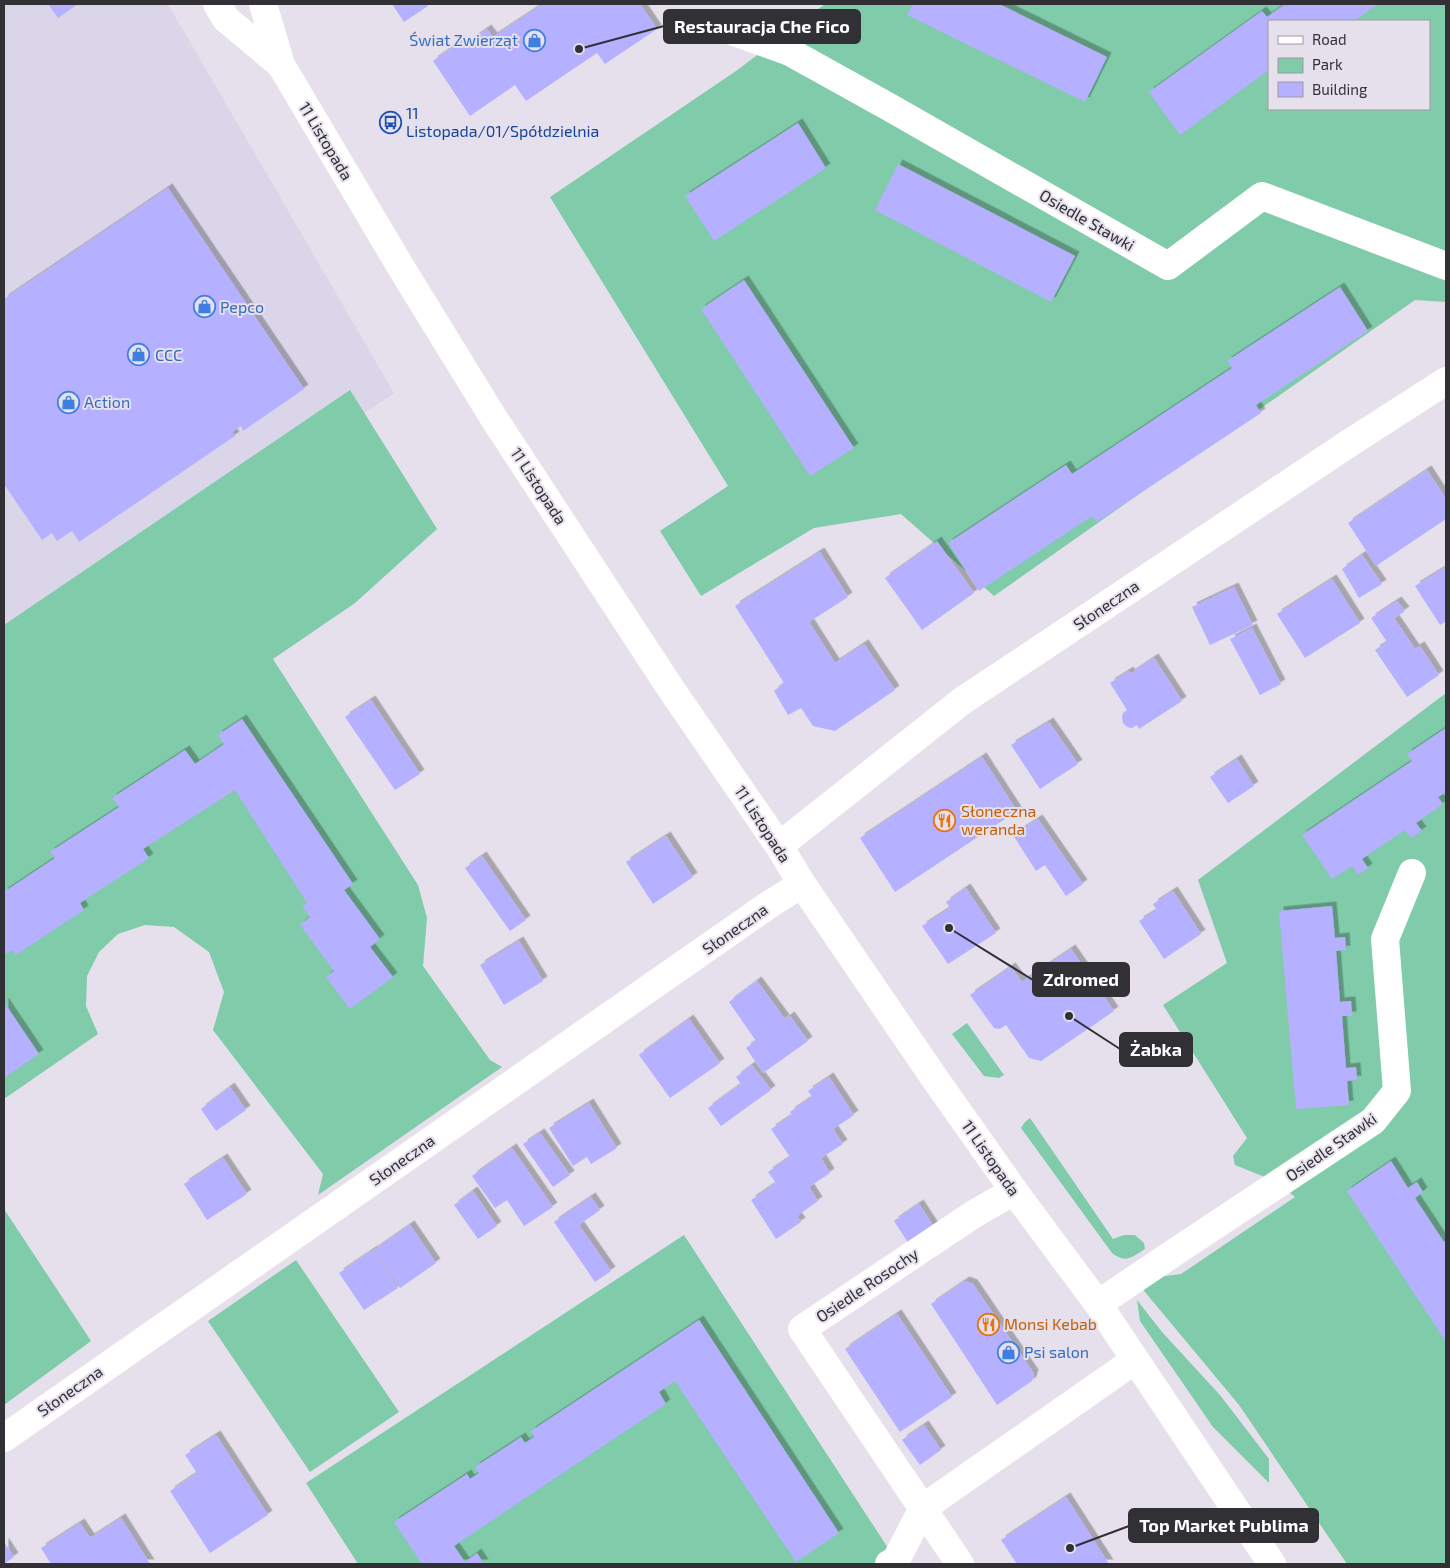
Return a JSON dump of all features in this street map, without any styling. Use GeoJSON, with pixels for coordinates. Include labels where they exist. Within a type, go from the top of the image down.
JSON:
{"type":"FeatureCollection","features":[{"type":"Feature","properties":{"kind":"street","name":"11 Listopada"},"geometry":{"type":"LineString","coordinates":[[217,4],[226,20],[281,65]]}},
{"type":"Feature","properties":{"kind":"street","name":"11 Listopada"},"geometry":{"type":"LineString","coordinates":[[263,4],[281,65],[402,269],[493,417],[671,689],[779,846],[802,884],[1014,1191],[1098,1304],[1272,1564]]}},
{"type":"Feature","properties":{"kind":"street","name":"Osiedle Stawki"},"geometry":{"type":"LineString","coordinates":[[726,29],[790,52],[1168,266],[1262,196],[1446,266]]}},
{"type":"Feature","properties":{"kind":"street","name":"Słoneczna"},"geometry":{"type":"LineString","coordinates":[[779,846],[962,701],[1446,381]]}},
{"type":"Feature","properties":{"kind":"street","name":"Osiedle Stawki"},"geometry":{"type":"LineString","coordinates":[[1098,1304],[1373,1121],[1397,1091],[1386,939],[1412,873]]}},
{"type":"Feature","properties":{"kind":"street","name":"Słoneczna"},"geometry":{"type":"LineString","coordinates":[[4,1438],[746,921],[802,884]]}},
{"type":"Feature","properties":{"kind":"street","name":"Osiedle Rosochy"},"geometry":{"type":"LineString","coordinates":[[960,1564],[802,1329],[974,1214],[1014,1191]]}},
{"type":"Feature","properties":{"kind":"street"},"geometry":{"type":"LineString","coordinates":[[889,1564],[896,1560],[923,1508],[1135,1360]]}},
{"type":"Feature","properties":{"kind":"shaded area"},"geometry":{"type":"Polygon","coordinates":[[[4,4],[168,4],[394,393],[4,656],[4,4]]]}},
{"type":"Feature","properties":{"kind":"green space"},"geometry":{"type":"Polygon","coordinates":[[[825,4],[1446,4],[1446,302],[1415,300],[994,596],[901,514],[814,528],[701,596],[660,531],[728,486],[550,197],[736,71],[825,4]]]}},
{"type":"Feature","properties":{"kind":"green space"},"geometry":{"type":"Polygon","coordinates":[[[350,390],[437,529],[355,603],[273,659],[418,885],[427,918],[423,966],[490,1060],[502,1067],[318,1195],[323,1174],[213,1030],[224,992],[209,952],[174,927],[145,925],[118,934],[99,952],[87,976],[86,1006],[98,1034],[4,1099],[4,625],[350,390]]]}},
{"type":"Feature","properties":{"kind":"green space"},"geometry":{"type":"Polygon","coordinates":[[[1446,693],[1446,1564],[1347,1564],[1239,1405],[1135,1280],[1181,1274],[1295,1197],[1277,1182],[1235,1165],[1233,1156],[1247,1138],[1163,1005],[1227,963],[1198,880],[1446,693]]]}},
{"type":"Feature","properties":{"kind":"green space"},"geometry":{"type":"Polygon","coordinates":[[[967,1023],[1004,1075],[999,1078],[984,1076],[952,1034],[967,1023]]]}},
{"type":"Feature","properties":{"kind":"green space"},"geometry":{"type":"Polygon","coordinates":[[[1030,1118],[1113,1239],[1124,1235],[1135,1235],[1144,1243],[1145,1249],[1133,1257],[1125,1259],[1112,1253],[1021,1128],[1030,1118]]]}},
{"type":"Feature","properties":{"kind":"green space"},"geometry":{"type":"Polygon","coordinates":[[[4,1209],[91,1341],[4,1405],[4,1209]]]}},
{"type":"Feature","properties":{"kind":"green space"},"geometry":{"type":"Polygon","coordinates":[[[684,1235],[888,1548],[904,1564],[358,1564],[306,1483],[684,1235]]]}},
{"type":"Feature","properties":{"kind":"green space"},"geometry":{"type":"Polygon","coordinates":[[[296,1260],[399,1412],[310,1472],[208,1321],[296,1260]]]}},
{"type":"Feature","properties":{"kind":"green space"},"geometry":{"type":"Polygon","coordinates":[[[1137,1300],[1162,1332],[1220,1395],[1269,1459],[1269,1483],[1213,1427],[1140,1321],[1137,1300]]]}},
{"type":"Feature","properties":{"kind":"building"},"geometry":{"type":"Polygon","coordinates":[[[48,4],[78,4],[58,18],[48,4]]]}},
{"type":"Feature","properties":{"kind":"building"},"geometry":{"type":"Polygon","coordinates":[[[392,4],[426,4],[428,6],[404,22],[392,4]]]}},
{"type":"Feature","properties":{"kind":"building"},"geometry":{"type":"Polygon","coordinates":[[[543,4],[640,4],[657,29],[605,64],[597,53],[526,101],[515,85],[470,116],[433,61],[461,41],[464,45],[487,29],[493,37],[543,4]]]}},
{"type":"Feature","properties":{"kind":"building"},"geometry":{"type":"Polygon","coordinates":[[[913,4],[999,4],[1107,57],[1085,102],[907,15],[913,4]]]}},
{"type":"Feature","properties":{"kind":"building"},"geometry":{"type":"Polygon","coordinates":[[[1285,4],[1378,4],[1355,20],[1268,20],[1268,71],[1180,135],[1149,92],[1262,11],[1267,17],[1285,4]]]}},
{"type":"Feature","properties":{"kind":"building"},"geometry":{"type":"Polygon","coordinates":[[[798,123],[826,168],[714,241],[685,196],[798,123]]]}},
{"type":"Feature","properties":{"kind":"building"},"geometry":{"type":"Polygon","coordinates":[[[898,164],[1075,256],[1051,302],[875,210],[898,164]]]}},
{"type":"Feature","properties":{"kind":"building"},"geometry":{"type":"Polygon","coordinates":[[[168,188],[304,389],[243,431],[241,426],[232,432],[235,436],[79,542],[72,531],[57,541],[52,533],[42,540],[4,484],[4,299],[168,188]]]}},
{"type":"Feature","properties":{"kind":"building"},"geometry":{"type":"Polygon","coordinates":[[[744,280],[854,448],[810,476],[701,309],[744,280]]]}},
{"type":"Feature","properties":{"kind":"building"},"geometry":{"type":"Polygon","coordinates":[[[1340,287],[1368,331],[1256,405],[1261,413],[1097,522],[1092,516],[979,591],[948,543],[1066,465],[1072,474],[1232,368],[1227,361],[1340,287]]]}},
{"type":"Feature","properties":{"kind":"building"},"geometry":{"type":"Polygon","coordinates":[[[1427,470],[1446,499],[1446,519],[1376,566],[1348,523],[1427,470]]]}},
{"type":"Feature","properties":{"kind":"building"},"geometry":{"type":"Polygon","coordinates":[[[937,541],[974,593],[922,630],[885,578],[937,541]]]}},
{"type":"Feature","properties":{"kind":"building"},"geometry":{"type":"Polygon","coordinates":[[[820,552],[848,597],[809,622],[835,663],[864,644],[895,690],[835,731],[813,726],[801,708],[788,715],[774,691],[784,683],[735,606],[820,552]]]}},
{"type":"Feature","properties":{"kind":"building"},"geometry":{"type":"Polygon","coordinates":[[[1362,555],[1382,584],[1359,598],[1342,569],[1362,555]]]}},
{"type":"Feature","properties":{"kind":"building"},"geometry":{"type":"Polygon","coordinates":[[[1446,567],[1446,621],[1440,625],[1415,586],[1446,567]]]}},
{"type":"Feature","properties":{"kind":"building"},"geometry":{"type":"Polygon","coordinates":[[[1332,579],[1360,623],[1305,658],[1277,614],[1332,579]]]}},
{"type":"Feature","properties":{"kind":"building"},"geometry":{"type":"Polygon","coordinates":[[[1234,587],[1253,625],[1210,645],[1192,607],[1234,587]]]}},
{"type":"Feature","properties":{"kind":"building"},"geometry":{"type":"Polygon","coordinates":[[[1397,601],[1405,611],[1394,618],[1415,649],[1420,646],[1439,675],[1407,697],[1375,650],[1387,642],[1371,618],[1397,601]]]}},
{"type":"Feature","properties":{"kind":"building"},"geometry":{"type":"Polygon","coordinates":[[[1252,628],[1281,684],[1260,695],[1230,639],[1252,628]]]}},
{"type":"Feature","properties":{"kind":"building"},"geometry":{"type":"Polygon","coordinates":[[[1154,658],[1182,701],[1139,729],[1137,725],[1132,728],[1127,727],[1123,723],[1122,717],[1123,713],[1127,710],[1110,683],[1129,671],[1130,674],[1154,658]]]}},
{"type":"Feature","properties":{"kind":"building"},"geometry":{"type":"Polygon","coordinates":[[[371,700],[420,774],[395,790],[345,717],[371,700]]]}},
{"type":"Feature","properties":{"kind":"building"},"geometry":{"type":"Polygon","coordinates":[[[242,719],[353,884],[344,890],[380,939],[370,947],[393,977],[350,1009],[326,977],[334,971],[300,925],[310,917],[302,906],[307,903],[235,790],[143,849],[149,858],[80,903],[84,910],[16,955],[12,950],[4,955],[4,892],[55,858],[50,852],[119,807],[112,798],[185,750],[195,764],[224,744],[218,735],[242,719]]]}},
{"type":"Feature","properties":{"kind":"building"},"geometry":{"type":"Polygon","coordinates":[[[1049,722],[1078,764],[1040,789],[1011,745],[1049,722]]]}},
{"type":"Feature","properties":{"kind":"building"},"geometry":{"type":"Polygon","coordinates":[[[1446,728],[1446,792],[1438,797],[1443,804],[1416,823],[1422,831],[1411,838],[1405,830],[1362,859],[1368,868],[1358,875],[1352,866],[1332,879],[1302,835],[1412,761],[1407,754],[1446,728]]]}},
{"type":"Feature","properties":{"kind":"building","name":"Słoneczna weranda"},"geometry":{"type":"Polygon","coordinates":[[[982,757],[1017,811],[895,892],[860,838],[982,757]]]}},
{"type":"Feature","properties":{"kind":"building"},"geometry":{"type":"Polygon","coordinates":[[[1237,759],[1254,786],[1228,803],[1210,777],[1237,759]]]}},
{"type":"Feature","properties":{"kind":"building"},"geometry":{"type":"Polygon","coordinates":[[[1038,819],[1083,884],[1066,896],[1045,865],[1036,871],[1013,835],[1038,819]]]}},
{"type":"Feature","properties":{"kind":"building"},"geometry":{"type":"Polygon","coordinates":[[[666,836],[693,877],[653,904],[626,862],[666,836]]]}},
{"type":"Feature","properties":{"kind":"building"},"geometry":{"type":"Polygon","coordinates":[[[482,856],[526,920],[510,931],[465,868],[482,856]]]}},
{"type":"Feature","properties":{"kind":"building"},"geometry":{"type":"Polygon","coordinates":[[[966,888],[996,933],[948,964],[922,926],[950,908],[946,902],[966,888]]]}},
{"type":"Feature","properties":{"kind":"building"},"geometry":{"type":"Polygon","coordinates":[[[1173,891],[1201,934],[1164,959],[1139,921],[1157,910],[1153,904],[1173,891]]]}},
{"type":"Feature","properties":{"kind":"building"},"geometry":{"type":"Polygon","coordinates":[[[1332,906],[1335,938],[1345,937],[1346,950],[1336,951],[1340,1002],[1351,1001],[1352,1016],[1342,1016],[1346,1068],[1356,1067],[1357,1080],[1347,1081],[1349,1105],[1296,1109],[1279,911],[1332,906]]]}},
{"type":"Feature","properties":{"kind":"building"},"geometry":{"type":"Polygon","coordinates":[[[519,941],[543,981],[504,1005],[480,965],[519,941]]]}},
{"type":"Feature","properties":{"kind":"building"},"geometry":{"type":"Polygon","coordinates":[[[1071,949],[1114,1011],[1041,1061],[1029,1058],[1006,1025],[1000,1029],[994,1028],[970,995],[1011,967],[1022,982],[1071,949]]]}},
{"type":"Feature","properties":{"kind":"building"},"geometry":{"type":"Polygon","coordinates":[[[757,981],[785,1019],[763,1036],[790,1016],[808,1041],[763,1073],[746,1048],[756,1041],[729,1002],[757,981]]]}},
{"type":"Feature","properties":{"kind":"building"},"geometry":{"type":"Polygon","coordinates":[[[4,1002],[39,1054],[4,1078],[4,1002]]]}},
{"type":"Feature","properties":{"kind":"building"},"geometry":{"type":"Polygon","coordinates":[[[689,1019],[720,1063],[670,1098],[639,1055],[689,1019]]]}},
{"type":"Feature","properties":{"kind":"building"},"geometry":{"type":"Polygon","coordinates":[[[752,1065],[771,1090],[721,1126],[708,1108],[741,1084],[736,1077],[752,1065]]]}},
{"type":"Feature","properties":{"kind":"building"},"geometry":{"type":"Polygon","coordinates":[[[829,1077],[854,1115],[833,1129],[843,1144],[821,1158],[830,1173],[809,1187],[818,1201],[797,1216],[801,1222],[776,1239],[751,1200],[776,1183],[768,1172],[790,1157],[771,1129],[792,1115],[790,1112],[812,1097],[808,1091],[829,1077]]]}},
{"type":"Feature","properties":{"kind":"building"},"geometry":{"type":"Polygon","coordinates":[[[230,1087],[246,1110],[216,1131],[201,1109],[230,1087]]]}},
{"type":"Feature","properties":{"kind":"building"},"geometry":{"type":"Polygon","coordinates":[[[589,1103],[617,1148],[591,1164],[587,1157],[573,1166],[549,1128],[589,1103]]]}},
{"type":"Feature","properties":{"kind":"building"},"geometry":{"type":"Polygon","coordinates":[[[540,1133],[570,1175],[553,1187],[523,1144],[540,1133]]]}},
{"type":"Feature","properties":{"kind":"building"},"geometry":{"type":"Polygon","coordinates":[[[512,1148],[553,1207],[524,1226],[507,1200],[495,1208],[472,1176],[512,1148]]]}},
{"type":"Feature","properties":{"kind":"building"},"geometry":{"type":"Polygon","coordinates":[[[223,1158],[247,1194],[207,1220],[184,1184],[223,1158]]]}},
{"type":"Feature","properties":{"kind":"building"},"geometry":{"type":"Polygon","coordinates":[[[1391,1161],[1408,1188],[1417,1182],[1423,1192],[1415,1198],[1444,1242],[1446,1241],[1446,1342],[1347,1191],[1391,1161]]]}},
{"type":"Feature","properties":{"kind":"building"},"geometry":{"type":"Polygon","coordinates":[[[473,1191],[497,1226],[478,1239],[454,1205],[473,1191]]]}},
{"type":"Feature","properties":{"kind":"building"},"geometry":{"type":"Polygon","coordinates":[[[591,1197],[600,1210],[579,1225],[611,1271],[595,1282],[554,1222],[591,1197]]]}},
{"type":"Feature","properties":{"kind":"building"},"geometry":{"type":"Polygon","coordinates":[[[919,1204],[934,1227],[909,1244],[894,1221],[919,1204]]]}},
{"type":"Feature","properties":{"kind":"building"},"geometry":{"type":"Polygon","coordinates":[[[410,1225],[436,1263],[400,1288],[374,1250],[410,1225]]]}},
{"type":"Feature","properties":{"kind":"building"},"geometry":{"type":"Polygon","coordinates":[[[373,1250],[398,1288],[364,1310],[339,1273],[373,1250]]]}},
{"type":"Feature","properties":{"kind":"building"},"geometry":{"type":"Polygon","coordinates":[[[965,1281],[973,1284],[1034,1374],[1032,1381],[997,1405],[931,1304],[965,1281]]]}},
{"type":"Feature","properties":{"kind":"building"},"geometry":{"type":"Polygon","coordinates":[[[897,1314],[952,1397],[900,1432],[845,1349],[897,1314]]]}},
{"type":"Feature","properties":{"kind":"building"},"geometry":{"type":"Polygon","coordinates":[[[699,1320],[839,1533],[796,1562],[675,1381],[659,1392],[666,1404],[454,1546],[465,1562],[477,1553],[484,1564],[422,1564],[394,1522],[467,1474],[470,1479],[479,1473],[475,1467],[521,1437],[525,1443],[534,1437],[531,1431],[699,1320]]]}},
{"type":"Feature","properties":{"kind":"building"},"geometry":{"type":"Polygon","coordinates":[[[924,1425],[941,1450],[920,1465],[902,1440],[924,1425]]]}},
{"type":"Feature","properties":{"kind":"building"},"geometry":{"type":"Polygon","coordinates":[[[216,1435],[268,1515],[210,1553],[170,1491],[197,1473],[185,1455],[216,1435]]]}},
{"type":"Feature","properties":{"kind":"building"},"geometry":{"type":"Polygon","coordinates":[[[1066,1497],[1109,1564],[1017,1564],[1001,1540],[1066,1497]]]}},
{"type":"Feature","properties":{"kind":"building"},"geometry":{"type":"Polygon","coordinates":[[[121,1518],[150,1564],[51,1564],[41,1548],[80,1523],[90,1538],[121,1518]]]}},
{"type":"Feature","properties":{"kind":"building"},"geometry":{"type":"Polygon","coordinates":[[[4,1542],[14,1557],[4,1564],[4,1542]]]}},
{"type":"Feature","properties":{"kind":"place","name":"Świat Zwierząt"},"geometry":{"type":"Point","coordinates":[534,40]}},
{"type":"Feature","properties":{"kind":"place","name":"Restauracja Che Fico"},"geometry":{"type":"Point","coordinates":[579,49]}},
{"type":"Feature","properties":{"kind":"place","name":"11 Listopada/01/Spółdzielnia"},"geometry":{"type":"Point","coordinates":[390,122]}},
{"type":"Feature","properties":{"kind":"place","name":"Pepco"},"geometry":{"type":"Point","coordinates":[204,307]}},
{"type":"Feature","properties":{"kind":"place","name":"CCC"},"geometry":{"type":"Point","coordinates":[139,355]}},
{"type":"Feature","properties":{"kind":"place","name":"Action"},"geometry":{"type":"Point","coordinates":[68,402]}},
{"type":"Feature","properties":{"kind":"place","name":"Słoneczna weranda"},"geometry":{"type":"Point","coordinates":[945,820]}},
{"type":"Feature","properties":{"kind":"place","name":"Zdromed"},"geometry":{"type":"Point","coordinates":[949,928]}},
{"type":"Feature","properties":{"kind":"place","name":"Żabka"},"geometry":{"type":"Point","coordinates":[1069,1016]}},
{"type":"Feature","properties":{"kind":"place","name":"Monsi Kebab"},"geometry":{"type":"Point","coordinates":[988,1324]}},
{"type":"Feature","properties":{"kind":"place","name":"Psi salon"},"geometry":{"type":"Point","coordinates":[1008,1352]}},
{"type":"Feature","properties":{"kind":"place","name":"Top Market Publima"},"geometry":{"type":"Point","coordinates":[1070,1548]}}]}
